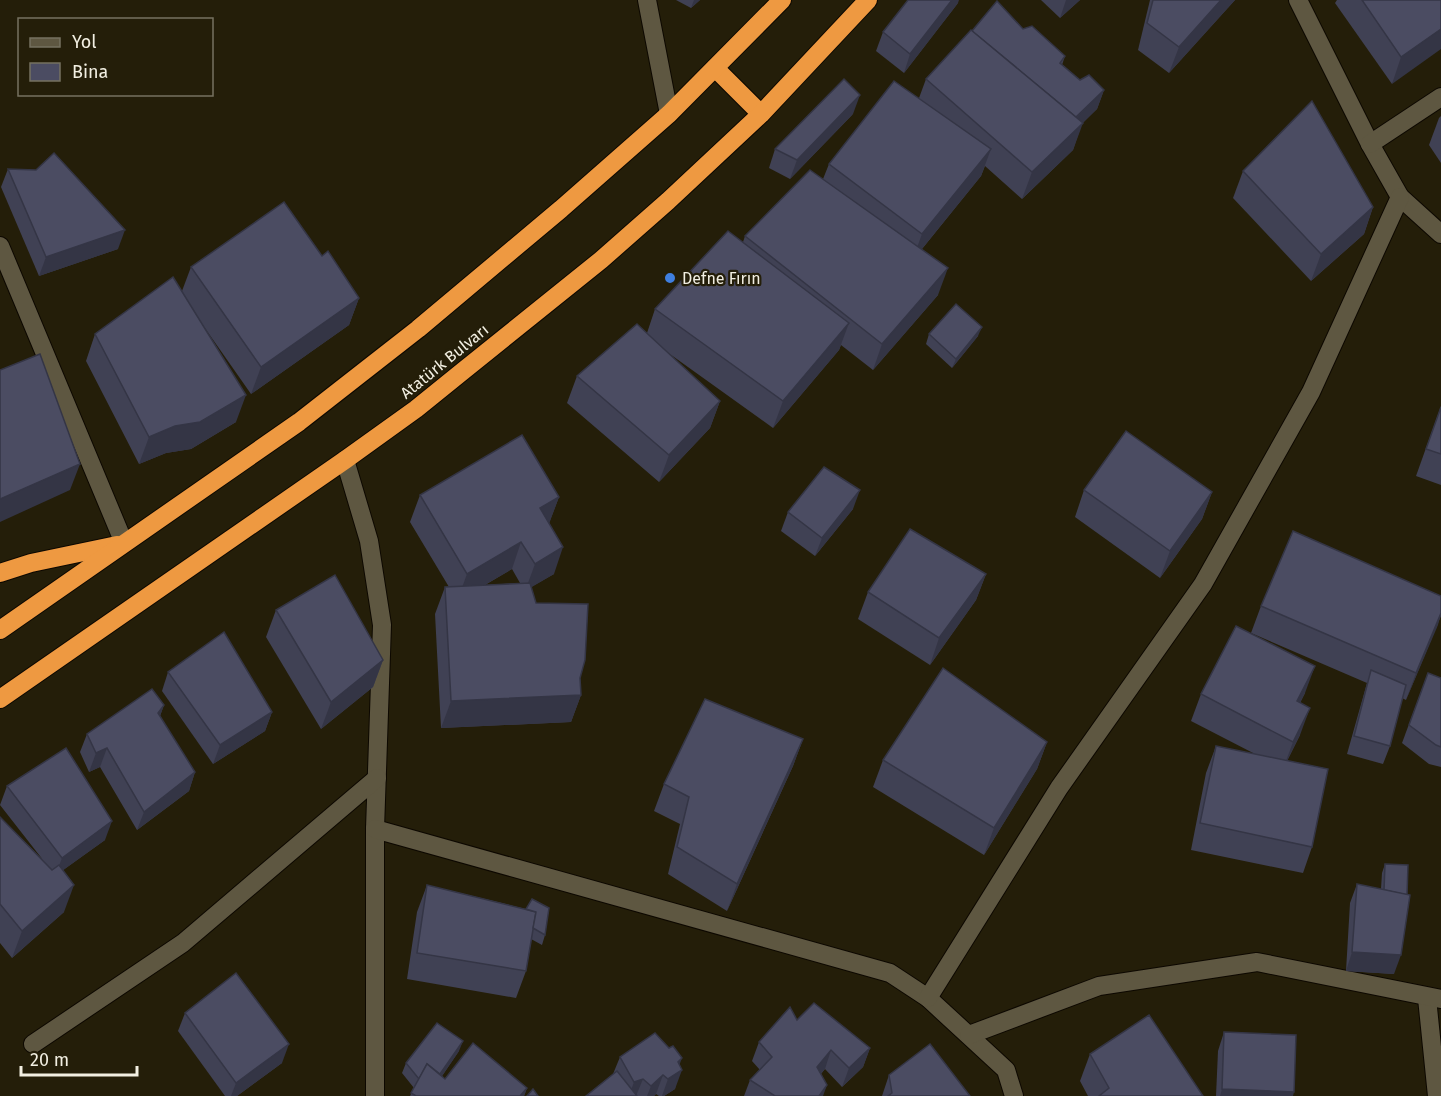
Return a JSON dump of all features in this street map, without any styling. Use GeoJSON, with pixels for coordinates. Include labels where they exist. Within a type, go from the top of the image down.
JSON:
{"type":"FeatureCollection","features":[{"type":"Feature","properties":{"kind":"highway"},"geometry":{"type":"LineString","coordinates":[[0,630],[299,422],[361,374],[561,209],[669,114],[782,0]]}},
{"type":"Feature","properties":{"kind":"highway","name":"Atatürk Bulvarı"},"geometry":{"type":"LineString","coordinates":[[0,699],[416,409],[601,260],[761,114],[868,0]]}},
{"type":"Feature","properties":{"kind":"highway"},"geometry":{"type":"LineString","coordinates":[[715,68],[761,114]]}},
{"type":"Feature","properties":{"kind":"highway"},"geometry":{"type":"LineString","coordinates":[[0,573],[31,563],[124,543]]}},
{"type":"Feature","properties":{"kind":"street"},"geometry":{"type":"LineString","coordinates":[[647,0],[669,114]]}},
{"type":"Feature","properties":{"kind":"street"},"geometry":{"type":"LineString","coordinates":[[1298,0],[1370,144],[1400,197],[1441,234]]}},
{"type":"Feature","properties":{"kind":"street"},"geometry":{"type":"LineString","coordinates":[[1370,144],[1441,97]]}},
{"type":"Feature","properties":{"kind":"street"},"geometry":{"type":"LineString","coordinates":[[928,998],[1059,788],[1203,584],[1311,392],[1400,197]]}},
{"type":"Feature","properties":{"kind":"street"},"geometry":{"type":"LineString","coordinates":[[0,246],[124,543]]}},
{"type":"Feature","properties":{"kind":"street"},"geometry":{"type":"LineString","coordinates":[[345,460],[369,541],[382,624],[375,830],[375,1096]]}},
{"type":"Feature","properties":{"kind":"street"},"geometry":{"type":"LineString","coordinates":[[33,1044],[183,943],[377,778]]}},
{"type":"Feature","properties":{"kind":"street"},"geometry":{"type":"LineString","coordinates":[[375,830],[890,973],[928,998],[1006,1070],[1014,1096]]}},
{"type":"Feature","properties":{"kind":"street"},"geometry":{"type":"LineString","coordinates":[[969,1035],[1099,986],[1257,962],[1434,999],[1437,1096]]}},
{"type":"Feature","properties":{"kind":"building"},"geometry":{"type":"Polygon","coordinates":[[[908,0],[952,0],[910,54],[883,32],[908,0]]]}},
{"type":"Feature","properties":{"kind":"building"},"geometry":{"type":"Polygon","coordinates":[[[1153,0],[1221,0],[1179,47],[1147,23],[1153,0]]]}},
{"type":"Feature","properties":{"kind":"building"},"geometry":{"type":"Polygon","coordinates":[[[1362,0],[1441,0],[1441,29],[1401,57],[1362,0]]]}},
{"type":"Feature","properties":{"kind":"building"},"geometry":{"type":"Polygon","coordinates":[[[997,1],[1023,29],[1032,26],[1065,56],[1060,63],[1080,80],[1089,75],[1104,90],[1076,117],[972,31],[997,1]]]}},
{"type":"Feature","properties":{"kind":"building"},"geometry":{"type":"Polygon","coordinates":[[[971,30],[1083,123],[1032,172],[926,79],[971,30]]]}},
{"type":"Feature","properties":{"kind":"building"},"geometry":{"type":"Polygon","coordinates":[[[844,79],[860,95],[797,160],[775,149],[844,79]]]}},
{"type":"Feature","properties":{"kind":"building"},"geometry":{"type":"Polygon","coordinates":[[[894,81],[991,149],[922,234],[829,164],[894,81]]]}},
{"type":"Feature","properties":{"kind":"building"},"geometry":{"type":"Polygon","coordinates":[[[1312,101],[1373,207],[1321,254],[1243,171],[1312,101]]]}},
{"type":"Feature","properties":{"kind":"building"},"geometry":{"type":"Polygon","coordinates":[[[54,153],[125,230],[46,257],[8,169],[36,170],[54,153]]]}},
{"type":"Feature","properties":{"kind":"building"},"geometry":{"type":"Polygon","coordinates":[[[810,170],[948,268],[882,344],[745,236],[810,170]]]}},
{"type":"Feature","properties":{"kind":"building"},"geometry":{"type":"Polygon","coordinates":[[[284,202],[322,256],[328,251],[359,298],[261,367],[191,267],[284,202]]]}},
{"type":"Feature","properties":{"kind":"building"},"geometry":{"type":"Polygon","coordinates":[[[728,231],[849,323],[783,401],[655,309],[728,231]]]}},
{"type":"Feature","properties":{"kind":"building"},"geometry":{"type":"Polygon","coordinates":[[[173,277],[246,395],[200,422],[175,426],[149,437],[95,334],[173,277]]]}},
{"type":"Feature","properties":{"kind":"building"},"geometry":{"type":"Polygon","coordinates":[[[956,304],[982,327],[956,359],[929,334],[956,304]]]}},
{"type":"Feature","properties":{"kind":"building"},"geometry":{"type":"Polygon","coordinates":[[[637,324],[720,401],[669,455],[577,376],[637,324]]]}},
{"type":"Feature","properties":{"kind":"building"},"geometry":{"type":"Polygon","coordinates":[[[40,354],[80,464],[0,499],[0,370],[40,354]]]}},
{"type":"Feature","properties":{"kind":"building"},"geometry":{"type":"Polygon","coordinates":[[[1441,407],[1441,454],[1426,449],[1441,407]]]}},
{"type":"Feature","properties":{"kind":"building"},"geometry":{"type":"Polygon","coordinates":[[[1126,431],[1212,492],[1170,551],[1084,490],[1126,431]]]}},
{"type":"Feature","properties":{"kind":"building"},"geometry":{"type":"Polygon","coordinates":[[[522,435],[559,497],[540,508],[563,547],[535,564],[521,542],[467,574],[420,495],[522,435]]]}},
{"type":"Feature","properties":{"kind":"building"},"geometry":{"type":"Polygon","coordinates":[[[824,467],[860,490],[822,538],[788,512],[824,467]]]}},
{"type":"Feature","properties":{"kind":"building"},"geometry":{"type":"Polygon","coordinates":[[[910,529],[986,574],[939,638],[868,592],[910,529]]]}},
{"type":"Feature","properties":{"kind":"building"},"geometry":{"type":"Polygon","coordinates":[[[1293,531],[1441,596],[1441,613],[1416,673],[1261,606],[1293,531]]]}},
{"type":"Feature","properties":{"kind":"building"},"geometry":{"type":"Polygon","coordinates":[[[335,575],[383,660],[331,702],[276,610],[335,575]]]}},
{"type":"Feature","properties":{"kind":"building"},"geometry":{"type":"Polygon","coordinates":[[[530,583],[536,603],[588,604],[585,660],[580,678],[581,695],[451,701],[445,587],[530,583]]]}},
{"type":"Feature","properties":{"kind":"building"},"geometry":{"type":"Polygon","coordinates":[[[1236,626],[1315,666],[1297,701],[1310,708],[1293,742],[1201,694],[1236,626]]]}},
{"type":"Feature","properties":{"kind":"building"},"geometry":{"type":"Polygon","coordinates":[[[224,632],[272,712],[220,745],[168,672],[224,632]]]}},
{"type":"Feature","properties":{"kind":"building"},"geometry":{"type":"Polygon","coordinates":[[[943,668],[1047,742],[994,828],[883,760],[943,668]]]}},
{"type":"Feature","properties":{"kind":"building"},"geometry":{"type":"Polygon","coordinates":[[[1371,670],[1406,685],[1390,746],[1354,736],[1371,670]]]}},
{"type":"Feature","properties":{"kind":"building"},"geometry":{"type":"Polygon","coordinates":[[[1428,673],[1441,678],[1441,747],[1409,725],[1428,673]]]}},
{"type":"Feature","properties":{"kind":"building"},"geometry":{"type":"Polygon","coordinates":[[[152,689],[164,705],[158,713],[195,772],[144,812],[107,748],[96,753],[87,734],[152,689]]]}},
{"type":"Feature","properties":{"kind":"building"},"geometry":{"type":"Polygon","coordinates":[[[705,699],[803,739],[737,884],[677,847],[689,797],[664,784],[705,699]]]}},
{"type":"Feature","properties":{"kind":"building"},"geometry":{"type":"Polygon","coordinates":[[[1216,746],[1328,769],[1312,847],[1200,823],[1216,746]]]}},
{"type":"Feature","properties":{"kind":"building"},"geometry":{"type":"Polygon","coordinates":[[[66,748],[112,821],[62,858],[7,786],[66,748]]]}},
{"type":"Feature","properties":{"kind":"building"},"geometry":{"type":"Polygon","coordinates":[[[0,817],[52,870],[59,865],[74,885],[22,931],[0,904],[0,817]]]}},
{"type":"Feature","properties":{"kind":"building"},"geometry":{"type":"Polygon","coordinates":[[[1385,864],[1408,865],[1407,895],[1384,890],[1385,864]]]}},
{"type":"Feature","properties":{"kind":"building"},"geometry":{"type":"Polygon","coordinates":[[[1357,884],[1410,895],[1401,955],[1352,952],[1357,884]]]}},
{"type":"Feature","properties":{"kind":"building"},"geometry":{"type":"Polygon","coordinates":[[[427,885],[536,912],[526,971],[417,953],[427,885]]]}},
{"type":"Feature","properties":{"kind":"building"},"geometry":{"type":"Polygon","coordinates":[[[532,899],[549,908],[545,935],[533,928],[536,912],[526,909],[532,899]]]}},
{"type":"Feature","properties":{"kind":"building"},"geometry":{"type":"Polygon","coordinates":[[[236,973],[289,1044],[236,1083],[185,1013],[236,973]]]}},
{"type":"Feature","properties":{"kind":"building"},"geometry":{"type":"Polygon","coordinates":[[[814,1003],[870,1048],[849,1068],[831,1050],[817,1067],[827,1085],[819,1096],[775,1096],[750,1080],[772,1057],[759,1042],[790,1007],[797,1020],[814,1003]]]}},
{"type":"Feature","properties":{"kind":"building"},"geometry":{"type":"Polygon","coordinates":[[[1149,1015],[1203,1096],[1099,1096],[1109,1088],[1090,1054],[1149,1015]]]}},
{"type":"Feature","properties":{"kind":"building"},"geometry":{"type":"Polygon","coordinates":[[[437,1023],[463,1041],[440,1074],[427,1064],[419,1079],[406,1063],[437,1023]]]}},
{"type":"Feature","properties":{"kind":"building"},"geometry":{"type":"Polygon","coordinates":[[[1224,1032],[1296,1035],[1294,1092],[1222,1089],[1224,1032]]]}},
{"type":"Feature","properties":{"kind":"building"},"geometry":{"type":"Polygon","coordinates":[[[655,1033],[669,1048],[673,1046],[682,1058],[678,1062],[682,1070],[668,1079],[663,1075],[651,1086],[643,1079],[634,1082],[620,1057],[655,1033]]]}},
{"type":"Feature","properties":{"kind":"building"},"geometry":{"type":"Polygon","coordinates":[[[473,1043],[527,1088],[520,1096],[416,1096],[411,1093],[427,1064],[445,1079],[473,1043]]]}},
{"type":"Feature","properties":{"kind":"building"},"geometry":{"type":"Polygon","coordinates":[[[930,1044],[970,1096],[888,1096],[892,1093],[889,1075],[930,1044]]]}},
{"type":"Feature","properties":{"kind":"building"},"geometry":{"type":"Polygon","coordinates":[[[617,1071],[637,1096],[586,1096],[617,1071]]]}},
{"type":"Feature","properties":{"kind":"building"},"geometry":{"type":"Polygon","coordinates":[[[533,1089],[538,1096],[527,1096],[533,1089]]]}},
{"type":"Feature","properties":{"kind":"place","name":"Defne Fırın"},"geometry":{"type":"Point","coordinates":[670,278]}}]}
